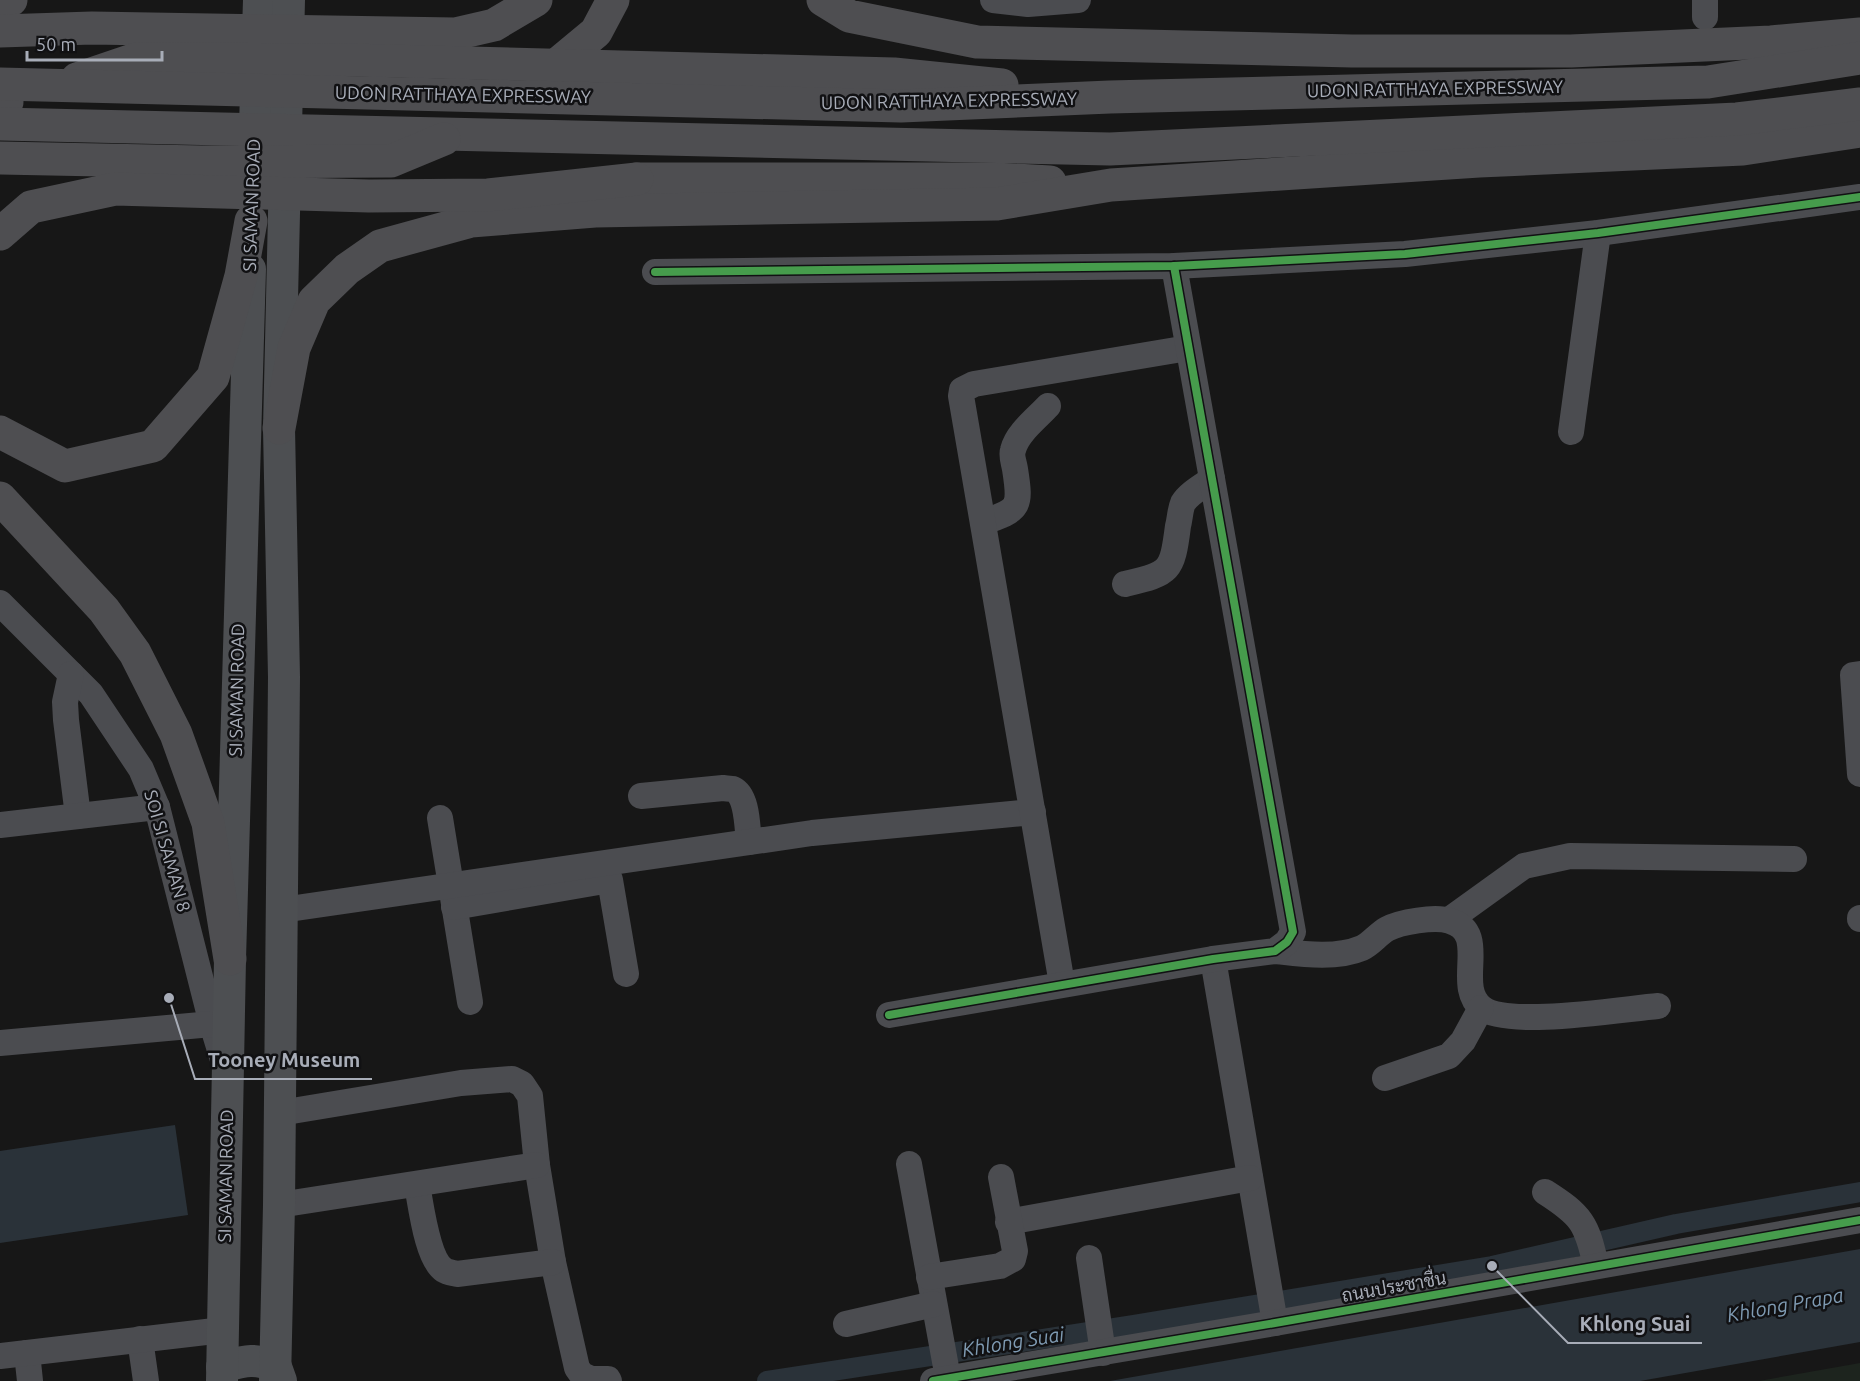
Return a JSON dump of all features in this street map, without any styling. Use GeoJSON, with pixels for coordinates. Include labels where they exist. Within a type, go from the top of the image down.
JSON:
{"type":"FeatureCollection","features":[{"type":"Feature","properties":{"kind":"highway"},"geometry":{"type":"LineString","coordinates":[[0,1],[10,0]]}},
{"type":"Feature","properties":{"kind":"highway"},"geometry":{"type":"LineString","coordinates":[[0,31],[92,28],[455,34],[494,25],[537,0]]}},
{"type":"Feature","properties":{"kind":"highway"},"geometry":{"type":"LineString","coordinates":[[0,158],[201,162],[392,161],[489,121],[596,32],[613,0]]}},
{"type":"Feature","properties":{"kind":"highway"},"geometry":{"type":"LineString","coordinates":[[823,0],[849,16],[977,42],[1352,51],[1571,51],[1771,42],[1860,34]]}},
{"type":"Feature","properties":{"kind":"highway","name":"UDON RATTHAYA EXPRESSWAY"},"geometry":{"type":"LineString","coordinates":[[2,105],[901,106],[1110,97],[1708,82],[1860,58]]}},
{"type":"Feature","properties":{"kind":"highway","name":"UDON RATTHAYA EXPRESSWAY"},"geometry":{"type":"LineString","coordinates":[[2,105],[1110,149],[1737,119],[1860,104]]}},
{"type":"Feature","properties":{"kind":"highway"},"geometry":{"type":"LineString","coordinates":[[279,428],[294,348],[314,301],[347,269],[380,246],[471,221],[595,211],[997,204],[1111,185],[1479,161],[1743,149],[1860,131]]}},
{"type":"Feature","properties":{"kind":"highway"},"geometry":{"type":"LineString","coordinates":[[0,234],[31,207],[115,189],[369,196],[488,195],[637,179],[995,178],[1111,185]]}},
{"type":"Feature","properties":{"kind":"highway"},"geometry":{"type":"LineString","coordinates":[[0,432],[65,466],[153,446],[213,377],[241,276],[251,221]]}},
{"type":"Feature","properties":{"kind":"highway"},"geometry":{"type":"LineString","coordinates":[[0,498],[110,619],[135,653],[176,734],[208,823],[230,959]]}},
{"type":"Feature","properties":{"kind":"main road","name":"SI SAMAN ROAD"},"geometry":{"type":"LineString","coordinates":[[222,1374],[230,959],[259,0]]}},
{"type":"Feature","properties":{"kind":"main road","name":"SI SAMAN ROAD"},"geometry":{"type":"LineString","coordinates":[[277,1376],[284,667],[279,428],[289,0]]}},
{"type":"Feature","properties":{"kind":"main road"},"geometry":{"type":"LineString","coordinates":[[257,75],[289,75]]}},
{"type":"Feature","properties":{"kind":"main road"},"geometry":{"type":"LineString","coordinates":[[256,116],[288,117]]}},
{"type":"Feature","properties":{"kind":"main road"},"geometry":{"type":"LineString","coordinates":[[222,1374],[255,1360],[264,1361],[277,1376]]}},
{"type":"Feature","properties":{"kind":"street"},"geometry":{"type":"LineString","coordinates":[[993,0],[1028,4],[1077,0]]}},
{"type":"Feature","properties":{"kind":"street"},"geometry":{"type":"LineString","coordinates":[[655,273],[1174,266],[1405,254],[1598,234],[1860,197]]}},
{"type":"Feature","properties":{"kind":"street"},"geometry":{"type":"LineString","coordinates":[[1571,432],[1598,234]]}},
{"type":"Feature","properties":{"kind":"street"},"geometry":{"type":"LineString","coordinates":[[1174,266],[1293,932],[1287,942],[1275,951]]}},
{"type":"Feature","properties":{"kind":"street"},"geometry":{"type":"LineString","coordinates":[[1062,984],[961,396],[962,390],[974,384],[1188,348]]}},
{"type":"Feature","properties":{"kind":"street"},"geometry":{"type":"LineString","coordinates":[[983,522],[1011,512],[1017,505],[1018,489],[1013,449],[1018,438],[1048,406]]}},
{"type":"Feature","properties":{"kind":"street"},"geometry":{"type":"LineString","coordinates":[[1125,584],[1165,572],[1174,558],[1183,504],[1188,496],[1212,479]]}},
{"type":"Feature","properties":{"kind":"street","name":"SOI SI SAMAN 8"},"geometry":{"type":"LineString","coordinates":[[0,603],[91,694],[141,769],[157,807],[212,1024],[228,1076]]}},
{"type":"Feature","properties":{"kind":"street"},"geometry":{"type":"LineString","coordinates":[[71,674],[65,702],[78,816]]}},
{"type":"Feature","properties":{"kind":"street"},"geometry":{"type":"LineString","coordinates":[[1860,674],[1853,675],[1860,774]]}},
{"type":"Feature","properties":{"kind":"street"},"geometry":{"type":"LineString","coordinates":[[641,796],[733,789],[743,802],[749,842]]}},
{"type":"Feature","properties":{"kind":"street"},"geometry":{"type":"LineString","coordinates":[[0,825],[157,807]]}},
{"type":"Feature","properties":{"kind":"street"},"geometry":{"type":"LineString","coordinates":[[452,896],[749,842],[812,833],[1033,812]]}},
{"type":"Feature","properties":{"kind":"street"},"geometry":{"type":"LineString","coordinates":[[440,818],[470,1002]]}},
{"type":"Feature","properties":{"kind":"street"},"geometry":{"type":"LineString","coordinates":[[1449,920],[1524,866],[1546,860],[1569,856],[1794,859]]}},
{"type":"Feature","properties":{"kind":"street"},"geometry":{"type":"LineString","coordinates":[[282,910],[610,880],[626,974]]}},
{"type":"Feature","properties":{"kind":"street"},"geometry":{"type":"LineString","coordinates":[[889,1015],[1213,959],[1275,951],[1309,955],[1343,952],[1362,948],[1387,929],[1431,918],[1449,920],[1460,925],[1468,934],[1470,985],[1473,997],[1481,1008],[1508,1016],[1544,1017],[1658,1006]]}},
{"type":"Feature","properties":{"kind":"street"},"geometry":{"type":"LineString","coordinates":[[1213,959],[1274,1309]]}},
{"type":"Feature","properties":{"kind":"street"},"geometry":{"type":"LineString","coordinates":[[1385,1078],[1449,1056],[1463,1041],[1481,1008]]}},
{"type":"Feature","properties":{"kind":"street"},"geometry":{"type":"LineString","coordinates":[[0,1043],[212,1024]]}},
{"type":"Feature","properties":{"kind":"street"},"geometry":{"type":"LineString","coordinates":[[280,1113],[461,1083],[512,1079],[522,1084],[530,1096],[537,1165],[553,1262],[577,1368],[582,1375],[609,1381]]}},
{"type":"Feature","properties":{"kind":"street"},"geometry":{"type":"LineString","coordinates":[[909,1164],[934,1304],[942,1368]]}},
{"type":"Feature","properties":{"kind":"street"},"geometry":{"type":"LineString","coordinates":[[279,1205],[537,1165]]}},
{"type":"Feature","properties":{"kind":"street"},"geometry":{"type":"LineString","coordinates":[[929,1277],[1000,1266],[1013,1259],[1015,1251],[1001,1177]]}},
{"type":"Feature","properties":{"kind":"street"},"geometry":{"type":"LineString","coordinates":[[1008,1222],[1250,1178]]}},
{"type":"Feature","properties":{"kind":"street"},"geometry":{"type":"LineString","coordinates":[[417,1185],[424,1228],[434,1259],[443,1270],[457,1274],[553,1262]]}},
{"type":"Feature","properties":{"kind":"street"},"geometry":{"type":"LineString","coordinates":[[1545,1192],[1575,1212],[1593,1251]]}},
{"type":"Feature","properties":{"kind":"street","name":"ถนนประชาชื่น"},"geometry":{"type":"LineString","coordinates":[[942,1368],[1593,1251],[1860,1220]]}},
{"type":"Feature","properties":{"kind":"street"},"geometry":{"type":"LineString","coordinates":[[1089,1258],[1101,1338]]}},
{"type":"Feature","properties":{"kind":"street"},"geometry":{"type":"LineString","coordinates":[[846,1324],[934,1304]]}},
{"type":"Feature","properties":{"kind":"street"},"geometry":{"type":"LineString","coordinates":[[0,1356],[223,1330]]}},
{"type":"Feature","properties":{"kind":"street"},"geometry":{"type":"LineString","coordinates":[[140,1339],[146,1381]]}},
{"type":"Feature","properties":{"kind":"street"},"geometry":{"type":"LineString","coordinates":[[27,1353],[30,1381]]}},
{"type":"Feature","properties":{"kind":"shaded area"},"geometry":{"type":"Polygon","coordinates":[[[1860,1363],[1860,1381],[1759,1381],[1860,1363]]]}},
{"type":"Feature","properties":{"kind":"water"},"geometry":{"type":"Polygon","coordinates":[[[175,1125],[188,1215],[0,1243],[0,1151],[175,1125]]]}},
{"type":"Feature","properties":{"kind":"water","name":"Khlong Prapa"},"geometry":{"type":"Polygon","coordinates":[[[1860,1249],[1860,1342],[1640,1381],[1110,1381],[1860,1249]]]}},
{"type":"Feature","properties":{"kind":"waterway","name":"Khlong Suai"},"geometry":{"type":"LineString","coordinates":[[767,1381],[1134,1325],[1492,1266],[1676,1224],[1860,1192]]}},
{"type":"Feature","properties":{"kind":"cycle path"},"geometry":{"type":"LineString","coordinates":[[655,272],[1174,266],[1405,254],[1598,233],[1860,197]]}},
{"type":"Feature","properties":{"kind":"cycle path"},"geometry":{"type":"LineString","coordinates":[[889,1015],[1213,959],[1275,951],[1287,942],[1293,932],[1174,266]]}},
{"type":"Feature","properties":{"kind":"cycle path"},"geometry":{"type":"LineString","coordinates":[[933,1381],[1860,1220]]}},
{"type":"Feature","properties":{"kind":"place","name":"Tooney Museum"},"geometry":{"type":"Point","coordinates":[169,998]}},
{"type":"Feature","properties":{"kind":"place","name":"Khlong Suai"},"geometry":{"type":"Point","coordinates":[1492,1266]}}]}
